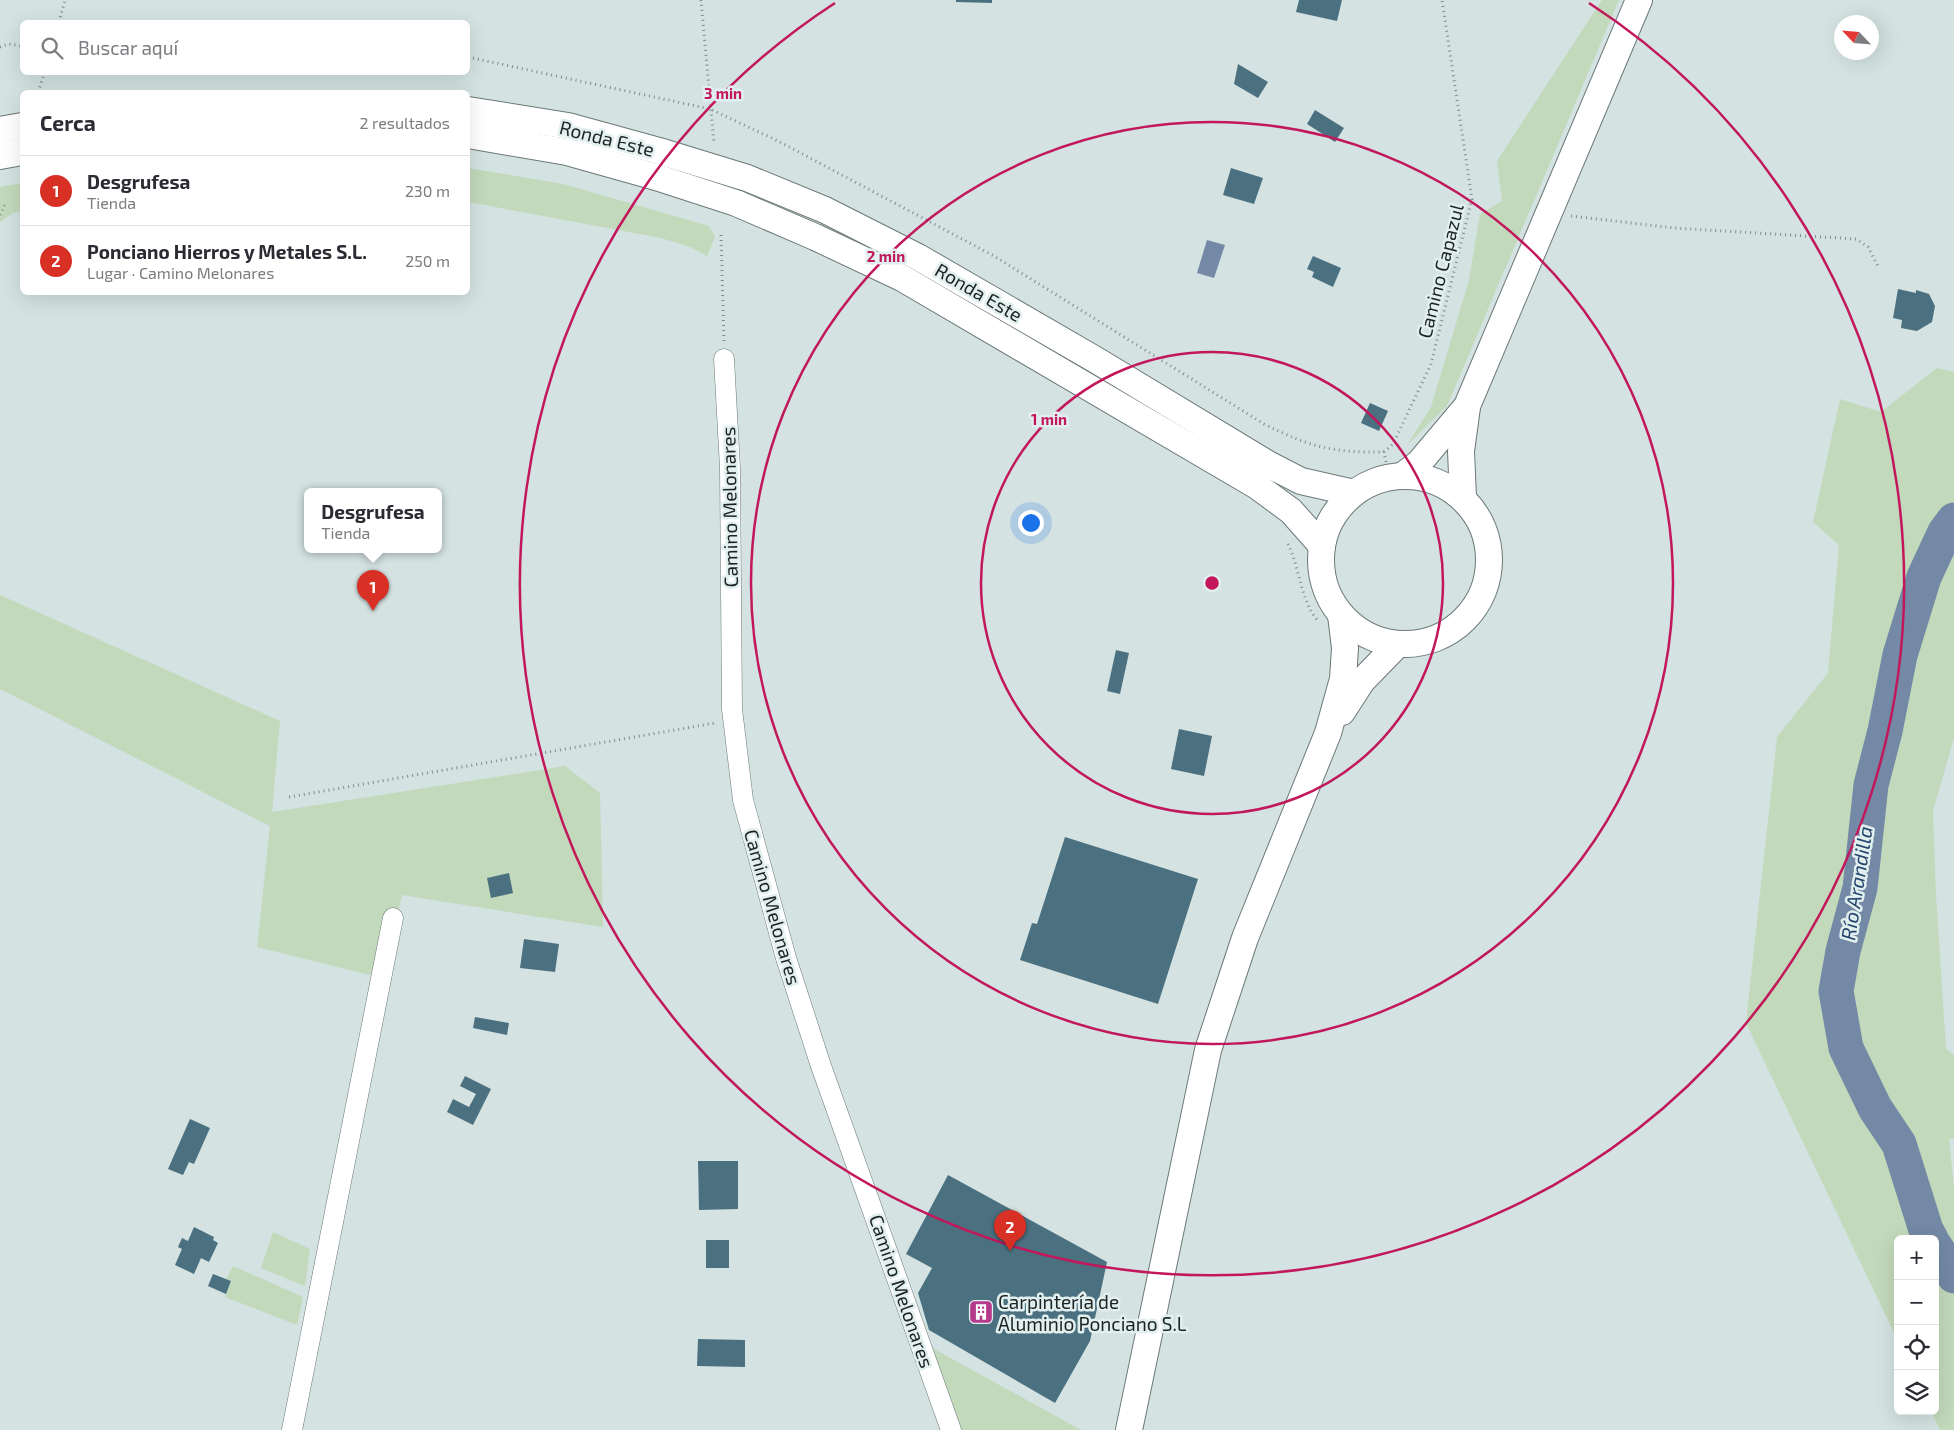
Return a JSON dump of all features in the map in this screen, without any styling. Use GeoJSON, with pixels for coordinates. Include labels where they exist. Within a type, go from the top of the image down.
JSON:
{"type":"FeatureCollection","features":[{"type":"Feature","properties":{"kind":"main road"},"geometry":{"type":"LineString","coordinates":[[1463,498],[1461,450],[1467,406],[1638,0]]}},
{"type":"Feature","properties":{"kind":"main road","name":"Ronda Este"},"geometry":{"type":"LineString","coordinates":[[470,110],[568,126],[658,151],[747,178],[826,210],[926,261],[1096,360],[1268,464],[1301,481],[1354,493]]}},
{"type":"Feature","properties":{"kind":"main road"},"geometry":{"type":"LineString","coordinates":[[0,130],[20,126]]}},
{"type":"Feature","properties":{"kind":"main road","name":"Ronda Este"},"geometry":{"type":"LineString","coordinates":[[470,135],[567,152],[736,203],[902,278],[1258,486],[1292,511],[1322,546]]}},
{"type":"Feature","properties":{"kind":"main road"},"geometry":{"type":"LineString","coordinates":[[0,156],[20,152]]}},
{"type":"Feature","properties":{"kind":"main road"},"geometry":{"type":"LineString","coordinates":[[1129,1430],[1208,1050],[1245,938],[1328,734],[1344,679],[1342,622],[1328,595],[1322,571],[1322,546],[1333,517],[1354,493],[1371,483],[1397,476],[1419,463],[1467,406]]}},
{"type":"Feature","properties":{"kind":"main road"},"geometry":{"type":"LineString","coordinates":[[1342,622],[1367,636],[1398,644],[1421,643],[1443,636],[1462,622],[1480,597],[1486,583],[1490,560],[1486,538],[1478,516],[1463,498],[1445,486],[1424,478],[1397,476]]}},
{"type":"Feature","properties":{"kind":"main road"},"geometry":{"type":"LineString","coordinates":[[1328,734],[1362,681],[1398,644]]}},
{"type":"Feature","properties":{"kind":"street","name":"Camino Melonares"},"geometry":{"type":"LineString","coordinates":[[724,360],[730,478],[733,720],[743,800],[786,958],[821,1066],[951,1430]]}},
{"type":"Feature","properties":{"kind":"street"},"geometry":{"type":"LineString","coordinates":[[292,1430],[393,918]]}},
{"type":"Feature","properties":{"kind":"path"},"geometry":{"type":"LineString","coordinates":[[60,20],[65,0]]}},
{"type":"Feature","properties":{"kind":"path"},"geometry":{"type":"LineString","coordinates":[[701,0],[714,146]]}},
{"type":"Feature","properties":{"kind":"path","name":"Camino Capazul"},"geometry":{"type":"LineString","coordinates":[[1397,476],[1384,452],[1392,444],[1431,364],[1472,199],[1442,0]]}},
{"type":"Feature","properties":{"kind":"path"},"geometry":{"type":"LineString","coordinates":[[0,46],[8,44],[20,46]]}},
{"type":"Feature","properties":{"kind":"path"},"geometry":{"type":"LineString","coordinates":[[39,90],[44,75]]}},
{"type":"Feature","properties":{"kind":"path"},"geometry":{"type":"LineString","coordinates":[[0,215],[6,202]]}},
{"type":"Feature","properties":{"kind":"path"},"geometry":{"type":"LineString","coordinates":[[1548,214],[1674,228],[1856,239],[1868,247],[1878,266]]}},
{"type":"Feature","properties":{"kind":"path"},"geometry":{"type":"LineString","coordinates":[[721,235],[724,360]]}},
{"type":"Feature","properties":{"kind":"path"},"geometry":{"type":"LineString","coordinates":[[1288,542],[1296,560],[1311,612],[1319,621],[1342,622]]}},
{"type":"Feature","properties":{"kind":"path"},"geometry":{"type":"LineString","coordinates":[[289,797],[733,720]]}},
{"type":"Feature","properties":{"kind":"green space"},"geometry":{"type":"Polygon","coordinates":[[[1602,0],[1619,0],[1447,406],[1407,445],[1431,407],[1469,280],[1480,214],[1502,201],[1497,161],[1602,0]]]}},
{"type":"Feature","properties":{"kind":"green space"},"geometry":{"type":"Polygon","coordinates":[[[470,168],[563,184],[709,226],[715,237],[707,256],[690,247],[661,238],[470,202],[470,168]]]}},
{"type":"Feature","properties":{"kind":"green space"},"geometry":{"type":"Polygon","coordinates":[[[20,183],[20,212],[13,213],[0,222],[0,187],[20,183]]]}},
{"type":"Feature","properties":{"kind":"green space"},"geometry":{"type":"Polygon","coordinates":[[[1937,368],[1954,372],[1954,738],[1933,811],[1936,895],[1946,1049],[1954,1055],[1954,1138],[1949,1139],[1954,1187],[1954,1430],[1940,1430],[1933,1415],[1939,1415],[1939,1235],[1894,1235],[1894,1333],[1746,1023],[1777,737],[1828,673],[1839,545],[1813,522],[1840,399],[1881,412],[1937,368]]]}},
{"type":"Feature","properties":{"kind":"green space"},"geometry":{"type":"Polygon","coordinates":[[[0,595],[280,721],[272,812],[565,766],[600,793],[603,927],[402,895],[382,978],[257,947],[270,826],[0,689],[0,595]]]}},
{"type":"Feature","properties":{"kind":"green space"},"geometry":{"type":"Polygon","coordinates":[[[273,1232],[310,1249],[305,1286],[261,1268],[273,1232]]]}},
{"type":"Feature","properties":{"kind":"green space"},"geometry":{"type":"Polygon","coordinates":[[[233,1266],[303,1297],[297,1325],[225,1297],[231,1281],[226,1279],[233,1266]]]}},
{"type":"Feature","properties":{"kind":"green space"},"geometry":{"type":"Polygon","coordinates":[[[927,1345],[1081,1430],[955,1430],[927,1345]]]}},
{"type":"Feature","properties":{"kind":"water"},"geometry":{"type":"Polygon","coordinates":[[[1207,240],[1225,245],[1214,278],[1197,273],[1207,240]]]}},
{"type":"Feature","properties":{"kind":"building"},"geometry":{"type":"Polygon","coordinates":[[[956,0],[992,0],[992,3],[956,2],[956,0]]]}},
{"type":"Feature","properties":{"kind":"building"},"geometry":{"type":"Polygon","coordinates":[[[1299,0],[1342,0],[1337,21],[1296,12],[1299,0]]]}},
{"type":"Feature","properties":{"kind":"building"},"geometry":{"type":"Polygon","coordinates":[[[1238,64],[1268,82],[1258,98],[1234,84],[1238,64]]]}},
{"type":"Feature","properties":{"kind":"building"},"geometry":{"type":"Polygon","coordinates":[[[1315,110],[1344,128],[1335,142],[1307,124],[1315,110]]]}},
{"type":"Feature","properties":{"kind":"building"},"geometry":{"type":"Polygon","coordinates":[[[1231,168],[1263,178],[1254,204],[1223,195],[1231,168]]]}},
{"type":"Feature","properties":{"kind":"building"},"geometry":{"type":"Polygon","coordinates":[[[1313,256],[1341,268],[1333,287],[1312,277],[1314,272],[1307,269],[1313,256]]]}},
{"type":"Feature","properties":{"kind":"building"},"geometry":{"type":"Polygon","coordinates":[[[1898,289],[1916,293],[1916,290],[1929,294],[1935,306],[1932,322],[1917,331],[1901,328],[1902,320],[1893,318],[1898,289]]]}},
{"type":"Feature","properties":{"kind":"building"},"geometry":{"type":"Polygon","coordinates":[[[1370,403],[1388,411],[1379,431],[1361,423],[1370,403]]]}},
{"type":"Feature","properties":{"kind":"building"},"geometry":{"type":"Polygon","coordinates":[[[1116,650],[1129,653],[1120,694],[1107,691],[1116,650]]]}},
{"type":"Feature","properties":{"kind":"building"},"geometry":{"type":"Polygon","coordinates":[[[1179,729],[1212,736],[1204,776],[1171,769],[1179,729]]]}},
{"type":"Feature","properties":{"kind":"building"},"geometry":{"type":"Polygon","coordinates":[[[1065,837],[1198,879],[1158,1004],[1020,960],[1032,923],[1037,924],[1065,837]]]}},
{"type":"Feature","properties":{"kind":"building"},"geometry":{"type":"Polygon","coordinates":[[[509,873],[513,893],[491,898],[487,878],[509,873]]]}},
{"type":"Feature","properties":{"kind":"building"},"geometry":{"type":"Polygon","coordinates":[[[524,939],[559,944],[555,972],[520,968],[524,939]]]}},
{"type":"Feature","properties":{"kind":"building"},"geometry":{"type":"Polygon","coordinates":[[[475,1017],[509,1023],[507,1035],[473,1028],[475,1017]]]}},
{"type":"Feature","properties":{"kind":"building"},"geometry":{"type":"Polygon","coordinates":[[[465,1076],[491,1089],[473,1125],[447,1112],[453,1099],[469,1107],[476,1094],[460,1086],[465,1076]]]}},
{"type":"Feature","properties":{"kind":"building"},"geometry":{"type":"Polygon","coordinates":[[[190,1119],[210,1128],[194,1164],[189,1162],[183,1175],[168,1169],[190,1119]]]}},
{"type":"Feature","properties":{"kind":"building"},"geometry":{"type":"Polygon","coordinates":[[[698,1161],[738,1161],[738,1209],[699,1210],[698,1161]]]}},
{"type":"Feature","properties":{"kind":"building"},"geometry":{"type":"Polygon","coordinates":[[[948,1175],[1107,1262],[1090,1341],[1055,1403],[929,1330],[918,1293],[932,1268],[906,1254],[948,1175]]]}},
{"type":"Feature","properties":{"kind":"building"},"geometry":{"type":"Polygon","coordinates":[[[194,1227],[214,1237],[213,1240],[218,1243],[209,1262],[201,1258],[194,1274],[175,1265],[182,1249],[178,1247],[182,1238],[188,1241],[194,1227]]]}},
{"type":"Feature","properties":{"kind":"building"},"geometry":{"type":"Polygon","coordinates":[[[706,1240],[729,1240],[729,1268],[706,1268],[706,1240]]]}},
{"type":"Feature","properties":{"kind":"building"},"geometry":{"type":"Polygon","coordinates":[[[213,1274],[231,1281],[226,1294],[208,1286],[213,1274]]]}},
{"type":"Feature","properties":{"kind":"building"},"geometry":{"type":"Polygon","coordinates":[[[698,1339],[745,1340],[745,1367],[697,1366],[698,1339]]]}},
{"type":"Feature","properties":{"kind":"waterway","name":"Río Arandilla"},"geometry":{"type":"LineString","coordinates":[[1929,1235],[1899,1144],[1875,1108],[1846,1048],[1836,991],[1843,951],[1860,888],[1871,785],[1885,731],[1900,655],[1924,577],[1945,532],[1954,520]]}},
{"type":"Feature","properties":{"kind":"waterway","name":"Río Arandilla"},"geometry":{"type":"LineString","coordinates":[[1939,1252],[1954,1276]]}},
{"type":"Feature","properties":{"kind":"place","name":"Desgrufesa"},"geometry":{"type":"Point","coordinates":[373,611]}},
{"type":"Feature","properties":{"kind":"place","name":"Ponciano Hierros y Metales S.L."},"geometry":{"type":"Point","coordinates":[1010,1251]}},
{"type":"Feature","properties":{"kind":"place","name":"Carpintería de Aluminio Ponciano S.L"},"geometry":{"type":"Point","coordinates":[981,1312]}}]}
